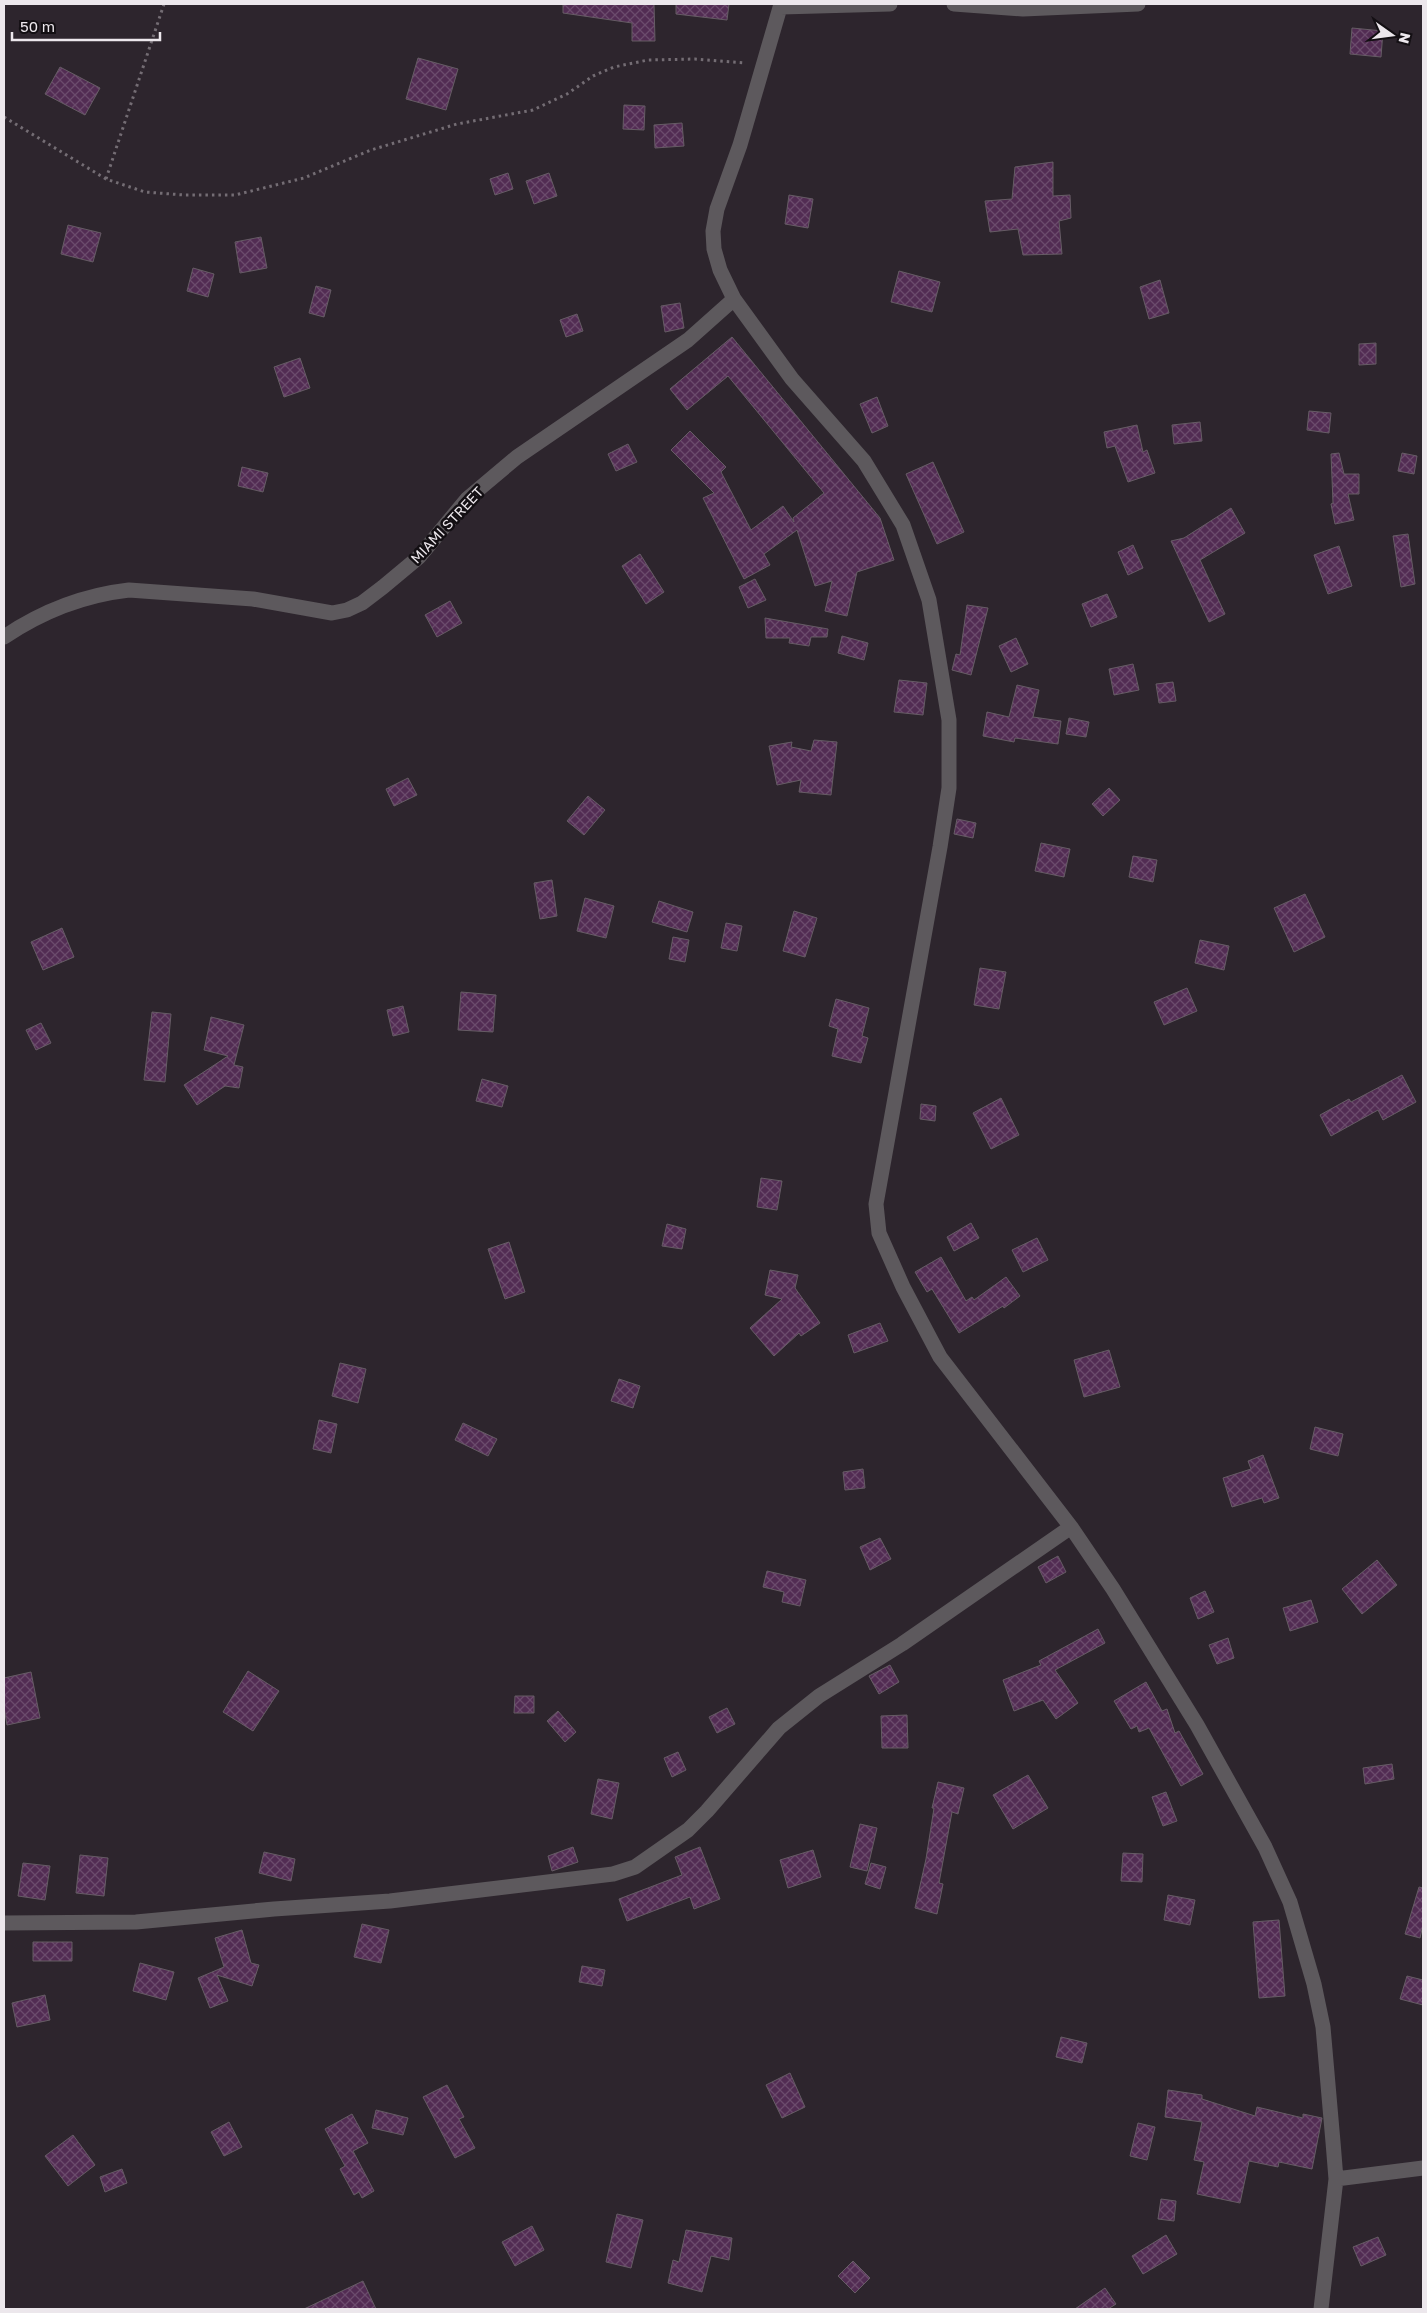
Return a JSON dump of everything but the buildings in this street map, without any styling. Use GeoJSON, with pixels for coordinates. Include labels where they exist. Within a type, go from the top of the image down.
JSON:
{"type":"FeatureCollection","features":[{"type":"Feature","properties":{"kind":"street"},"geometry":{"type":"LineString","coordinates":[[890,4],[781,6],[740,145],[717,209],[713,231],[714,249],[720,270],[734,299],[792,379],[864,461],[903,525],[929,600],[949,720],[949,788],[921,958],[876,1204],[876,1218],[879,1233],[902,1287],[940,1357],[1071,1528],[1113,1589],[1197,1725],[1264,1846],[1290,1902],[1314,1984],[1323,2027],[1336,2179],[1321,2309]]}},
{"type":"Feature","properties":{"kind":"street"},"geometry":{"type":"LineString","coordinates":[[954,4],[1023,9],[1138,4]]}},
{"type":"Feature","properties":{"kind":"street","name":"MIAMI STREET"},"geometry":{"type":"LineString","coordinates":[[4,637],[32,618],[111,592],[129,590],[253,599],[332,613],[347,610],[362,603],[384,587],[419,557],[467,499],[505,467],[688,340],[734,299]]}},
{"type":"Feature","properties":{"kind":"street"},"geometry":{"type":"LineString","coordinates":[[4,1923],[136,1922],[274,1909],[390,1901],[614,1874],[636,1867],[688,1830],[707,1812],[778,1728],[812,1701],[902,1644],[1071,1528]]}},
{"type":"Feature","properties":{"kind":"street"},"geometry":{"type":"LineString","coordinates":[[1336,2179],[1423,2168]]}},
{"type":"Feature","properties":{"kind":"path"},"geometry":{"type":"LineString","coordinates":[[106,179],[164,4]]}},
{"type":"Feature","properties":{"kind":"path"},"geometry":{"type":"LineString","coordinates":[[4,117],[106,179],[145,192],[184,195],[235,195],[304,178],[371,150],[457,124],[533,110],[567,94],[593,76],[614,67],[648,60],[686,59],[764,64]]}}]}
